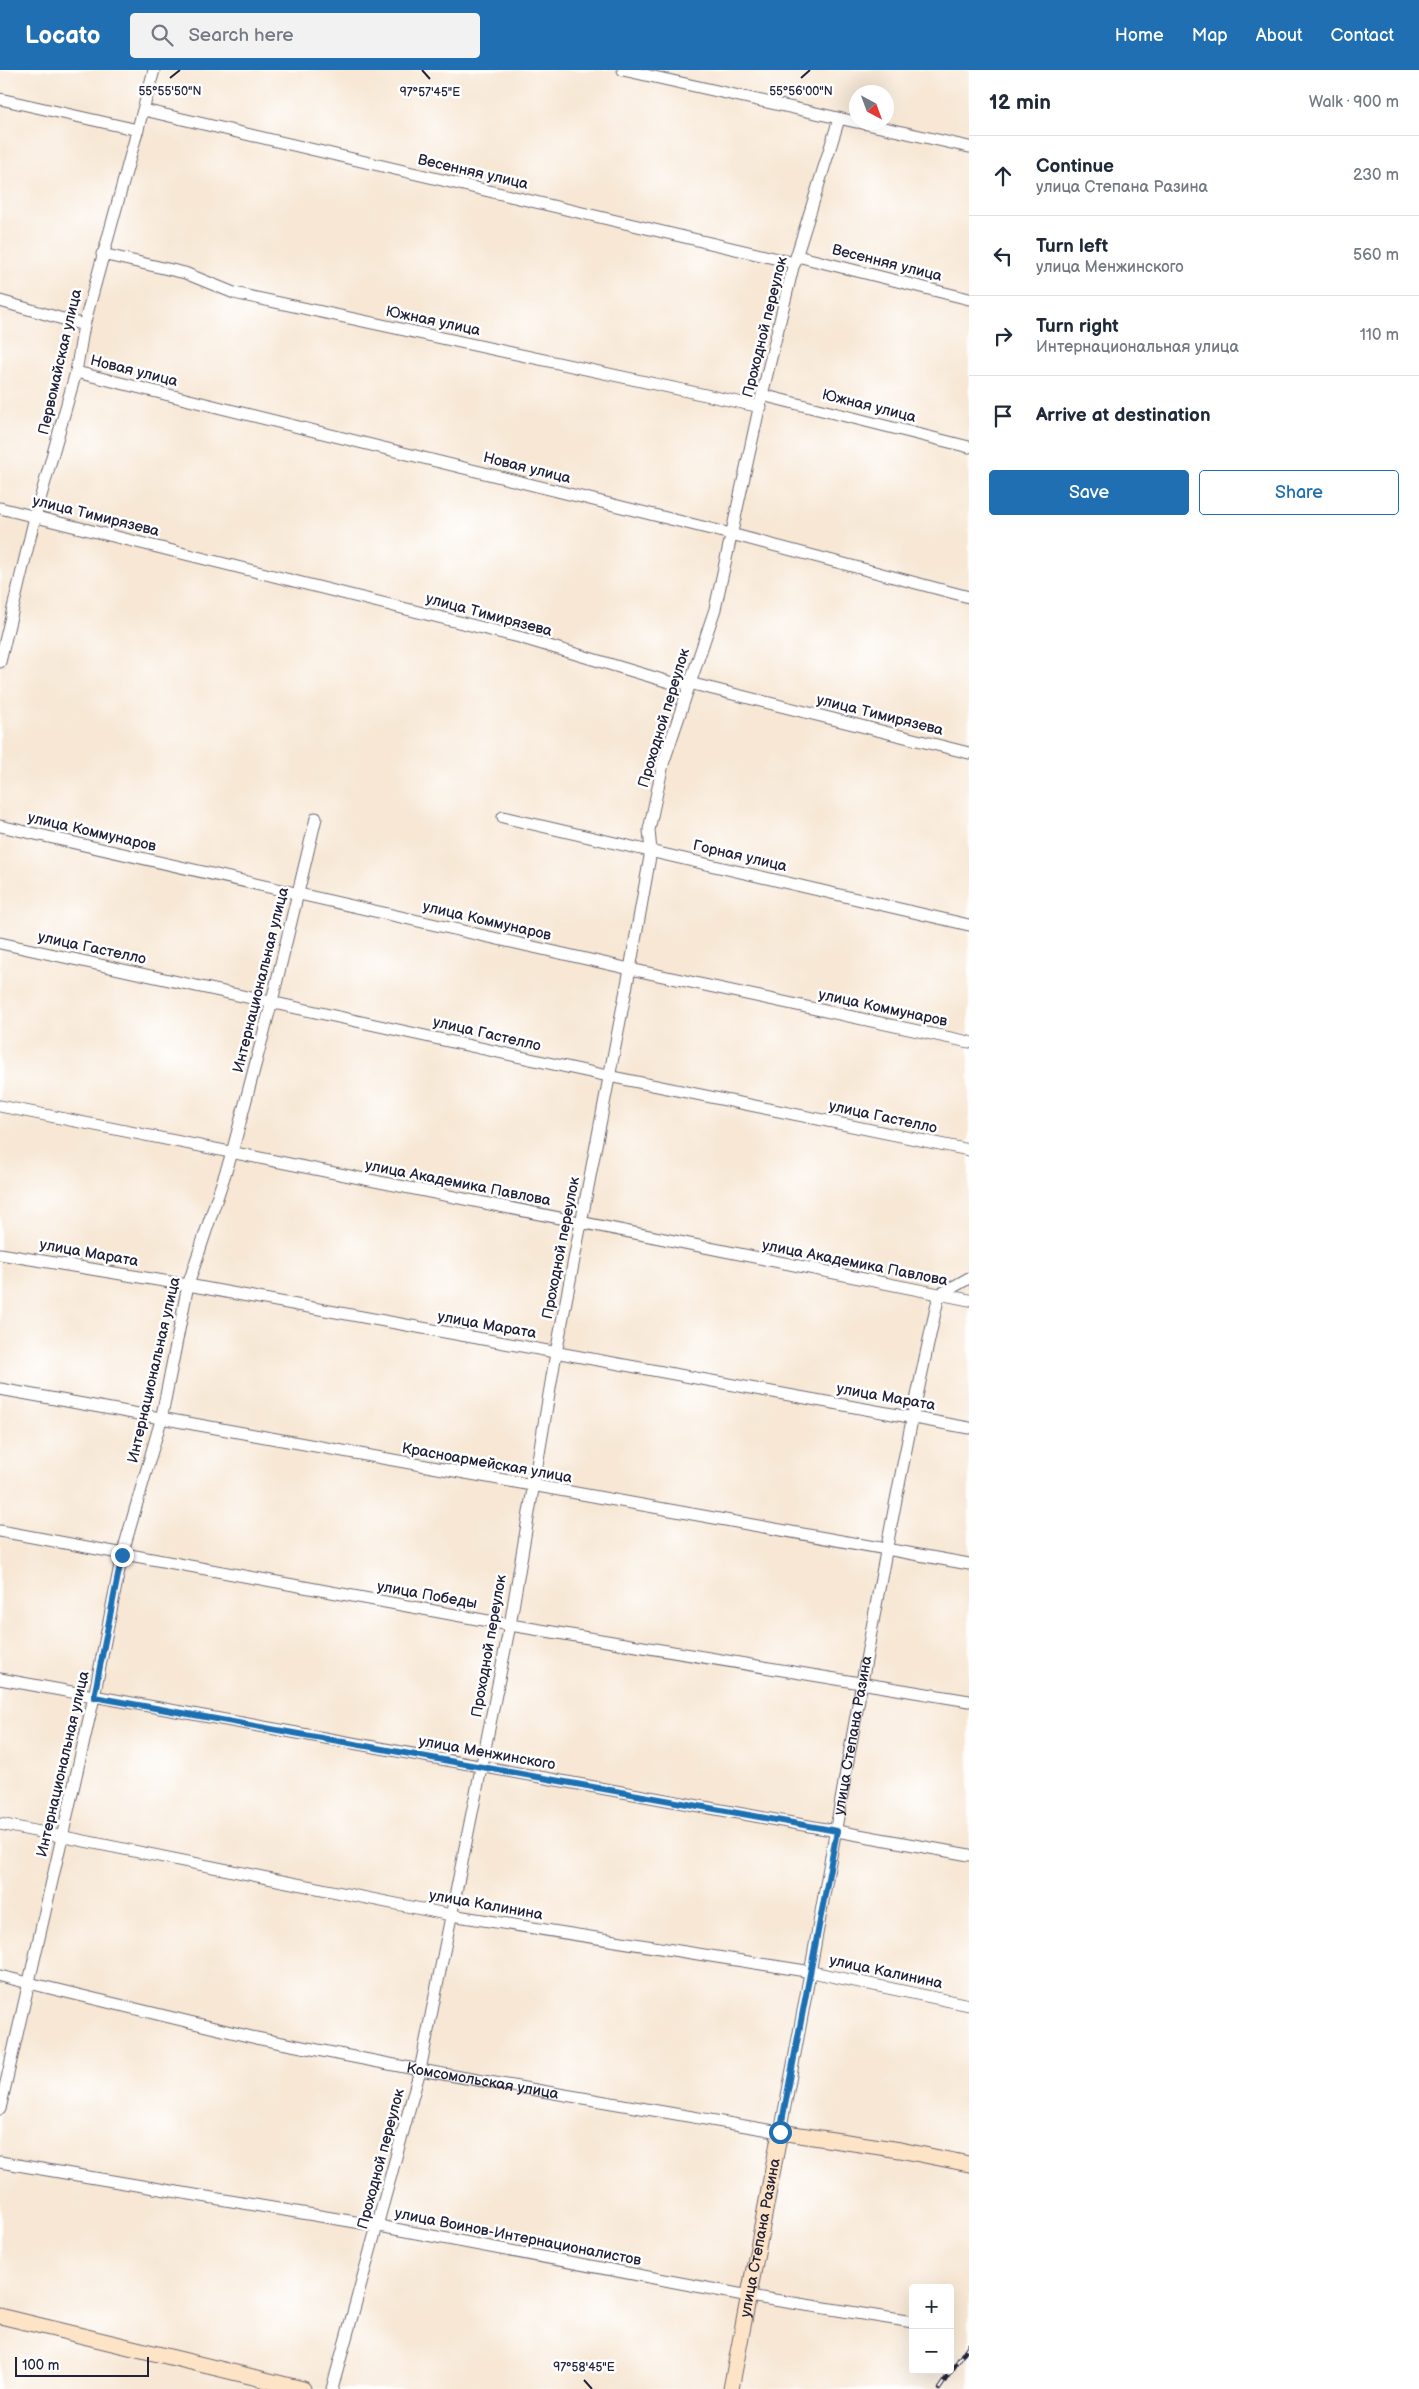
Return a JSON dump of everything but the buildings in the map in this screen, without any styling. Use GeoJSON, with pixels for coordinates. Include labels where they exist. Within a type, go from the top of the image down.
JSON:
{"type":"FeatureCollection","features":[{"type":"Feature","properties":{"kind":"main road","name":"Комсомольская улица"},"geometry":{"type":"LineString","coordinates":[[780,2132],[900,2150],[969,2164]]}},
{"type":"Feature","properties":{"kind":"main road","name":"улица Степана Разина"},"geometry":{"type":"LineString","coordinates":[[731,2389],[780,2132]]}},
{"type":"Feature","properties":{"kind":"main road"},"geometry":{"type":"LineString","coordinates":[[0,2316],[304,2389]]}},
{"type":"Feature","properties":{"kind":"street","name":"Первомайская улица"},"geometry":{"type":"LineString","coordinates":[[0,662],[35,517],[76,372],[84,325],[102,254],[154,70]]}},
{"type":"Feature","properties":{"kind":"street"},"geometry":{"type":"LineString","coordinates":[[623,70],[849,120]]}},
{"type":"Feature","properties":{"kind":"street"},"geometry":{"type":"LineString","coordinates":[[0,99],[138,130]]}},
{"type":"Feature","properties":{"kind":"street","name":"Весенняя улица"},"geometry":{"type":"LineString","coordinates":[[144,110],[969,299]]}},
{"type":"Feature","properties":{"kind":"street","name":"Проходной переулок"},"geometry":{"type":"LineString","coordinates":[[332,2389],[379,2226],[420,2070],[482,1767],[510,1625],[556,1353],[651,851],[648,830],[663,764],[715,609],[761,407],[762,395],[796,260],[839,118]]}},
{"type":"Feature","properties":{"kind":"street"},"geometry":{"type":"LineString","coordinates":[[893,130],[969,147]]}},
{"type":"Feature","properties":{"kind":"street","name":"Южная улица"},"geometry":{"type":"LineString","coordinates":[[102,254],[185,273],[234,293],[761,407]]}},
{"type":"Feature","properties":{"kind":"street"},"geometry":{"type":"LineString","coordinates":[[0,301],[84,325]]}},
{"type":"Feature","properties":{"kind":"street","name":"Новая улица"},"geometry":{"type":"LineString","coordinates":[[76,372],[731,534],[969,597]]}},
{"type":"Feature","properties":{"kind":"street","name":"Южная улица"},"geometry":{"type":"LineString","coordinates":[[762,395],[969,447]]}},
{"type":"Feature","properties":{"kind":"street","name":"улица Тимирязева"},"geometry":{"type":"LineString","coordinates":[[0,508],[519,637],[669,682],[689,684],[969,753]]}},
{"type":"Feature","properties":{"kind":"street","name":"Горная улица"},"geometry":{"type":"LineString","coordinates":[[503,817],[969,925]]}},
{"type":"Feature","properties":{"kind":"street","name":"Интернациональная улица"},"geometry":{"type":"LineString","coordinates":[[0,2109],[94,1697],[122,1555],[161,1420],[188,1285],[232,1153],[272,1001],[316,818]]}},
{"type":"Feature","properties":{"kind":"street","name":"улица Коммунаров"},"geometry":{"type":"LineString","coordinates":[[0,826],[630,969],[969,1042]]}},
{"type":"Feature","properties":{"kind":"street","name":"улица Гастелло"},"geometry":{"type":"LineString","coordinates":[[0,944],[272,1001],[608,1076],[969,1150]]}},
{"type":"Feature","properties":{"kind":"street","name":"улица Академика Павлова"},"geometry":{"type":"LineString","coordinates":[[0,1106],[939,1296],[969,1300]]}},
{"type":"Feature","properties":{"kind":"street","name":"улица Марата"},"geometry":{"type":"LineString","coordinates":[[0,1254],[188,1285],[969,1428]]}},
{"type":"Feature","properties":{"kind":"street"},"geometry":{"type":"LineString","coordinates":[[939,1296],[969,1278]]}},
{"type":"Feature","properties":{"kind":"street","name":"улица Степана Разина"},"geometry":{"type":"LineString","coordinates":[[780,2132],[812,1972],[862,1683],[911,1417],[939,1296]]}},
{"type":"Feature","properties":{"kind":"street","name":"Красноармейская улица"},"geometry":{"type":"LineString","coordinates":[[0,1389],[161,1420],[969,1564]]}},
{"type":"Feature","properties":{"kind":"street","name":"улица Победы"},"geometry":{"type":"LineString","coordinates":[[0,1531],[510,1625],[969,1701]]}},
{"type":"Feature","properties":{"kind":"street","name":"улица Менжинского"},"geometry":{"type":"LineString","coordinates":[[0,1679],[969,1855]]}},
{"type":"Feature","properties":{"kind":"street","name":"улица Калинина"},"geometry":{"type":"LineString","coordinates":[[0,1824],[61,1838],[451,1915],[812,1972],[969,2004]]}},
{"type":"Feature","properties":{"kind":"street","name":"Комсомольская улица"},"geometry":{"type":"LineString","coordinates":[[0,1976],[256,2038],[420,2070],[780,2132]]}},
{"type":"Feature","properties":{"kind":"street","name":"улица Воинов-Интернационалистов"},"geometry":{"type":"LineString","coordinates":[[0,2162],[379,2226],[749,2296],[909,2321]]}},
{"type":"Feature","properties":{"kind":"railway"},"geometry":{"type":"LineString","coordinates":[[939,2389],[969,2345]]}},
{"type":"Feature","properties":{"kind":"route"},"geometry":{"type":"LineString","coordinates":[[122,1555],[94,1697],[837,1831],[812,1972],[780,2132]]}}]}
